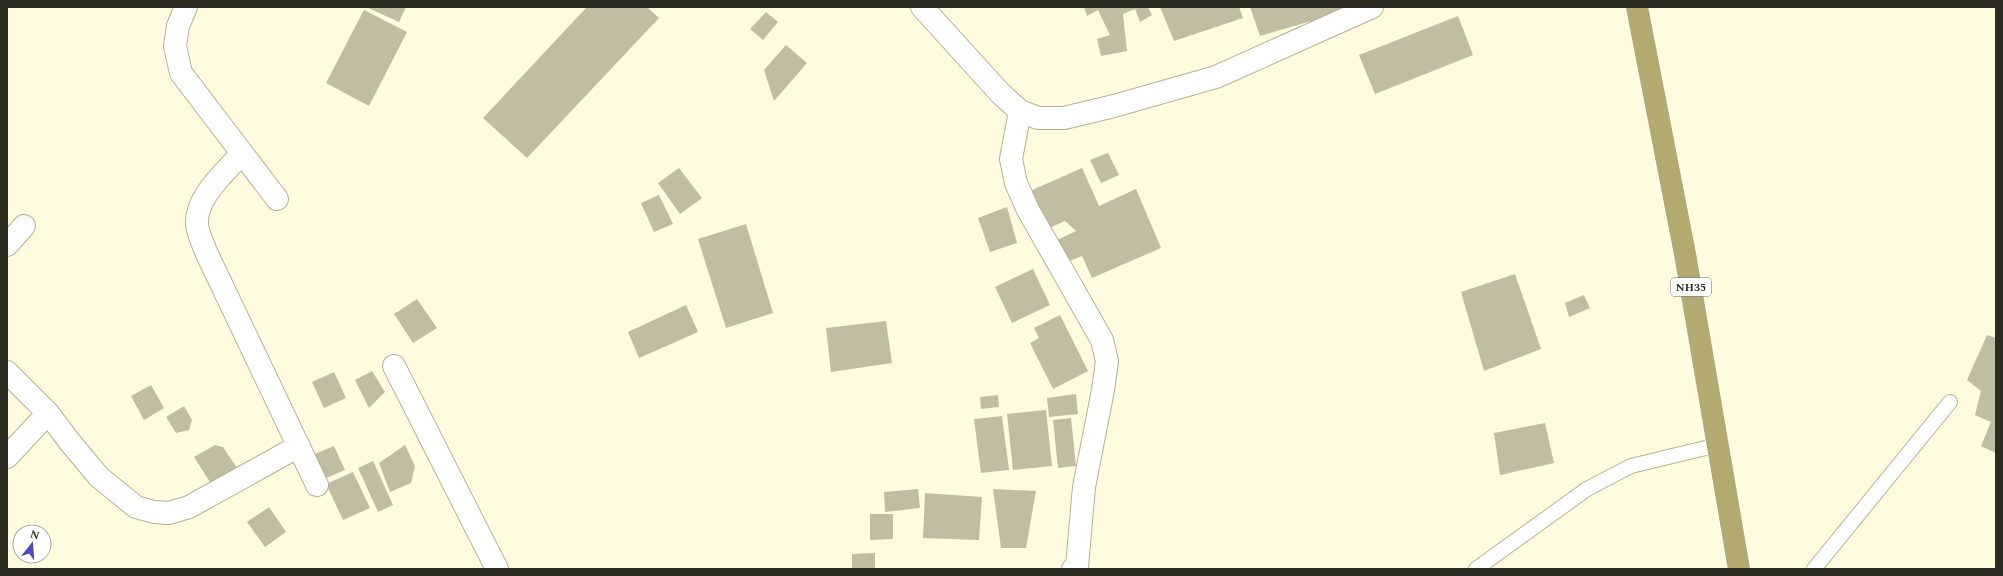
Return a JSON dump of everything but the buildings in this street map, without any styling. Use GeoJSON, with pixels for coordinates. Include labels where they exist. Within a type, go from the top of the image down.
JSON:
{"type":"FeatureCollection","features":[{"type":"Feature","properties":{"kind":"highway","name":"NH35"},"geometry":{"type":"LineString","coordinates":[[1637,7],[1685,254],[1739,569]]}},
{"type":"Feature","properties":{"kind":"street"},"geometry":{"type":"LineString","coordinates":[[186,7],[178,26],[175,46],[181,73],[277,199]]}},
{"type":"Feature","properties":{"kind":"street"},"geometry":{"type":"LineString","coordinates":[[922,7],[1001,94],[1020,111],[1038,118],[1064,118],[1114,106],[1216,77],[1372,7]]}},
{"type":"Feature","properties":{"kind":"street"},"geometry":{"type":"LineString","coordinates":[[1020,111],[1011,159],[1016,184],[1036,224],[1102,340],[1107,361],[1103,390],[1084,487],[1077,566],[1073,569]]}},
{"type":"Feature","properties":{"kind":"street"},"geometry":{"type":"LineString","coordinates":[[242,153],[204,198],[198,212],[197,226],[207,254],[317,485]]}},
{"type":"Feature","properties":{"kind":"street"},"geometry":{"type":"LineString","coordinates":[[7,246],[24,226]]}},
{"type":"Feature","properties":{"kind":"street"},"geometry":{"type":"LineString","coordinates":[[394,366],[497,569]]}},
{"type":"Feature","properties":{"kind":"street"},"geometry":{"type":"LineString","coordinates":[[7,372],[48,413],[68,441],[99,477],[136,507],[154,512],[170,513],[189,507],[298,446]]}},
{"type":"Feature","properties":{"kind":"street"},"geometry":{"type":"LineString","coordinates":[[7,457],[48,413]]}},
{"type":"Feature","properties":{"kind":"lane"},"geometry":{"type":"LineString","coordinates":[[1814,569],[1950,402]]}},
{"type":"Feature","properties":{"kind":"lane"},"geometry":{"type":"LineString","coordinates":[[1476,569],[1587,489],[1631,466],[1718,445]]}}]}
